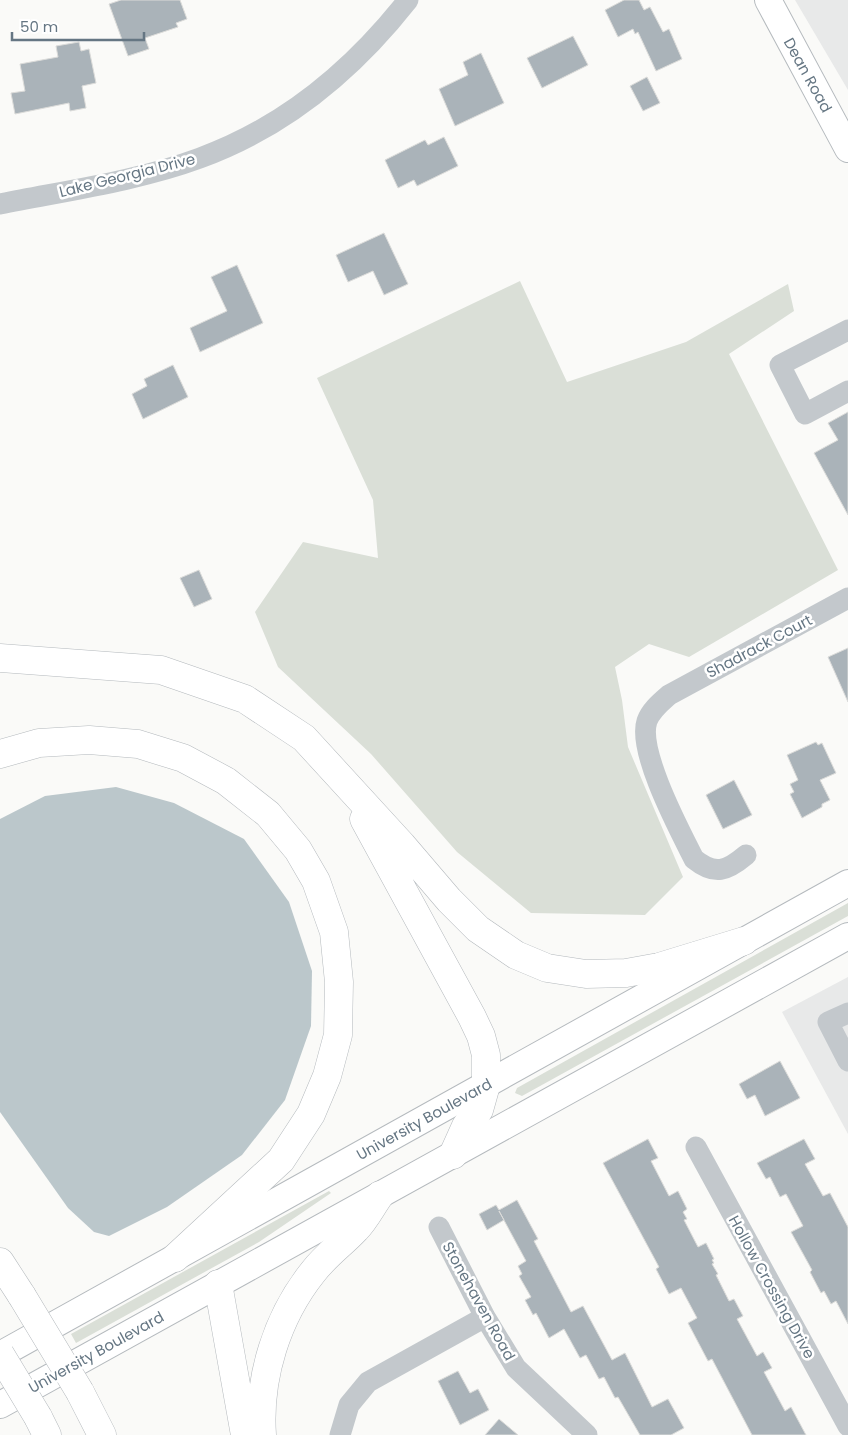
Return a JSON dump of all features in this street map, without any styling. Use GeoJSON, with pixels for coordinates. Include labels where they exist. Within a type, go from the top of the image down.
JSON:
{"type":"FeatureCollection","features":[{"type":"Feature","properties":{"kind":"highway"},"geometry":{"type":"LineString","coordinates":[[0,658],[161,670],[245,699],[304,738],[402,845],[449,900],[478,929],[516,955],[547,968],[586,974],[626,973],[658,967],[744,941]]}},
{"type":"Feature","properties":{"kind":"highway"},"geometry":{"type":"LineString","coordinates":[[0,754],[39,742],[89,740],[138,744],[183,758],[226,781],[268,814],[298,850],[316,881],[334,932],[339,982],[338,1035],[327,1076],[311,1114],[281,1160],[174,1258]]}},
{"type":"Feature","properties":{"kind":"highway"},"geometry":{"type":"LineString","coordinates":[[345,784],[481,1036],[486,1055],[486,1085],[479,1110],[466,1126],[453,1155]]}},
{"type":"Feature","properties":{"kind":"highway"},"geometry":{"type":"LineString","coordinates":[[262,1435],[261,1402],[264,1386],[277,1333],[285,1316],[312,1272],[333,1249],[357,1229],[380,1195]]}},
{"type":"Feature","properties":{"kind":"highway"},"geometry":{"type":"LineString","coordinates":[[0,1262],[80,1392],[102,1435]]}},
{"type":"Feature","properties":{"kind":"highway"},"geometry":{"type":"LineString","coordinates":[[218,1284],[245,1435]]}},
{"type":"Feature","properties":{"kind":"highway"},"geometry":{"type":"LineString","coordinates":[[0,1355],[42,1426]]}},
{"type":"Feature","properties":{"kind":"main road","name":"Dean Road"},"geometry":{"type":"LineString","coordinates":[[768,0],[845,138]]}},
{"type":"Feature","properties":{"kind":"main road","name":"University Boulevard"},"geometry":{"type":"LineString","coordinates":[[0,1355],[848,883]]}},
{"type":"Feature","properties":{"kind":"main road","name":"University Boulevard"},"geometry":{"type":"LineString","coordinates":[[0,1405],[848,936]]}},
{"type":"Feature","properties":{"kind":"street","name":"Lake Georgia Drive"},"geometry":{"type":"LineString","coordinates":[[0,204],[154,172],[200,158],[237,142],[278,121],[325,88],[368,46],[408,0]]}},
{"type":"Feature","properties":{"kind":"street"},"geometry":{"type":"LineString","coordinates":[[848,311],[848,330],[780,364],[805,414],[848,391]]}},
{"type":"Feature","properties":{"kind":"street","name":"Shadrack Court"},"geometry":{"type":"LineString","coordinates":[[746,855],[735,864],[723,870],[712,870],[702,866],[694,859],[650,760],[645,736],[647,722],[652,712],[669,695],[848,598]]}},
{"type":"Feature","properties":{"kind":"street"},"geometry":{"type":"LineString","coordinates":[[848,1012],[828,1022],[848,1061]]}},
{"type":"Feature","properties":{"kind":"street","name":"Hollow Crossing Drive"},"geometry":{"type":"LineString","coordinates":[[696,1147],[848,1426]]}},
{"type":"Feature","properties":{"kind":"street","name":"Stonehaven Road"},"geometry":{"type":"LineString","coordinates":[[439,1227],[485,1318],[516,1368],[587,1435]]}},
{"type":"Feature","properties":{"kind":"street"},"geometry":{"type":"LineString","coordinates":[[340,1435],[349,1405],[368,1382],[485,1318]]}},
{"type":"Feature","properties":{"kind":"shaded area"},"geometry":{"type":"Polygon","coordinates":[[[795,0],[848,0],[848,90],[795,0]]]}},
{"type":"Feature","properties":{"kind":"shaded area"},"geometry":{"type":"Polygon","coordinates":[[[520,281],[567,382],[686,342],[788,284],[794,311],[729,354],[838,570],[689,657],[649,644],[615,667],[622,700],[628,747],[683,877],[645,915],[531,913],[457,852],[371,754],[278,667],[255,612],[303,542],[378,558],[373,500],[317,378],[520,281]]]}},
{"type":"Feature","properties":{"kind":"shaded area"},"geometry":{"type":"Polygon","coordinates":[[[116,787],[174,803],[244,839],[289,902],[312,971],[311,1026],[285,1100],[242,1155],[167,1207],[109,1236],[94,1232],[68,1208],[0,1112],[0,819],[45,796],[116,787]]]}},
{"type":"Feature","properties":{"kind":"shaded area"},"geometry":{"type":"Polygon","coordinates":[[[848,903],[848,916],[522,1096],[515,1093],[517,1088],[848,903]]]}},
{"type":"Feature","properties":{"kind":"shaded area"},"geometry":{"type":"Polygon","coordinates":[[[848,977],[848,1134],[782,1012],[848,977]]]}},
{"type":"Feature","properties":{"kind":"shaded area"},"geometry":{"type":"Polygon","coordinates":[[[329,1191],[331,1193],[259,1242],[76,1343],[71,1334],[329,1191]]]}},
{"type":"Feature","properties":{"kind":"building"},"geometry":{"type":"Polygon","coordinates":[[[121,0],[180,0],[187,19],[176,23],[178,27],[145,38],[149,49],[128,56],[109,4],[121,0]]]}},
{"type":"Feature","properties":{"kind":"building"},"geometry":{"type":"Polygon","coordinates":[[[624,0],[639,0],[644,10],[650,7],[663,32],[669,29],[682,59],[656,71],[638,32],[635,34],[633,29],[618,37],[605,10],[624,0]]]}},
{"type":"Feature","properties":{"kind":"building"},"geometry":{"type":"Polygon","coordinates":[[[573,36],[588,65],[542,88],[527,58],[573,36]]]}},
{"type":"Feature","properties":{"kind":"building"},"geometry":{"type":"Polygon","coordinates":[[[79,42],[81,51],[89,49],[96,83],[82,86],[86,108],[70,111],[69,103],[15,114],[11,93],[25,91],[20,64],[58,57],[56,46],[79,42]]]}},
{"type":"Feature","properties":{"kind":"building"},"geometry":{"type":"Polygon","coordinates":[[[481,53],[504,103],[455,126],[439,89],[468,75],[463,62],[481,53]]]}},
{"type":"Feature","properties":{"kind":"building"},"geometry":{"type":"Polygon","coordinates":[[[647,77],[660,103],[643,111],[630,86],[647,77]]]}},
{"type":"Feature","properties":{"kind":"building"},"geometry":{"type":"Polygon","coordinates":[[[444,137],[458,166],[417,186],[414,180],[398,188],[385,160],[425,140],[428,145],[444,137]]]}},
{"type":"Feature","properties":{"kind":"building"},"geometry":{"type":"Polygon","coordinates":[[[384,233],[408,284],[384,295],[373,271],[348,282],[336,255],[384,233]]]}},
{"type":"Feature","properties":{"kind":"building"},"geometry":{"type":"Polygon","coordinates":[[[237,265],[263,323],[200,352],[190,328],[227,311],[211,277],[237,265]]]}},
{"type":"Feature","properties":{"kind":"building"},"geometry":{"type":"Polygon","coordinates":[[[173,365],[188,397],[143,419],[132,394],[147,386],[144,379],[173,365]]]}},
{"type":"Feature","properties":{"kind":"building"},"geometry":{"type":"Polygon","coordinates":[[[848,412],[848,515],[814,453],[838,440],[828,423],[848,412]]]}},
{"type":"Feature","properties":{"kind":"building"},"geometry":{"type":"Polygon","coordinates":[[[199,570],[212,599],[194,607],[180,578],[199,570]]]}},
{"type":"Feature","properties":{"kind":"building"},"geometry":{"type":"Polygon","coordinates":[[[848,648],[848,702],[828,657],[848,648]]]}},
{"type":"Feature","properties":{"kind":"building"},"geometry":{"type":"Polygon","coordinates":[[[816,742],[818,745],[822,743],[836,773],[820,780],[830,800],[822,804],[822,807],[802,818],[790,794],[794,792],[790,784],[798,780],[787,755],[816,742]]]}},
{"type":"Feature","properties":{"kind":"building"},"geometry":{"type":"Polygon","coordinates":[[[734,780],[752,815],[723,829],[706,795],[734,780]]]}},
{"type":"Feature","properties":{"kind":"building"},"geometry":{"type":"Polygon","coordinates":[[[780,1061],[800,1098],[765,1116],[755,1095],[747,1099],[739,1084],[780,1061]]]}},
{"type":"Feature","properties":{"kind":"building"},"geometry":{"type":"Polygon","coordinates":[[[648,1139],[658,1158],[651,1161],[669,1196],[678,1191],[687,1209],[683,1212],[687,1219],[684,1220],[698,1247],[706,1243],[714,1259],[712,1264],[718,1274],[716,1275],[729,1301],[734,1299],[743,1316],[737,1319],[757,1356],[763,1352],[772,1368],[764,1372],[785,1411],[791,1407],[806,1435],[752,1435],[712,1359],[708,1361],[688,1323],[697,1318],[681,1288],[669,1294],[656,1269],[659,1267],[603,1163],[648,1139]]]}},
{"type":"Feature","properties":{"kind":"building"},"geometry":{"type":"Polygon","coordinates":[[[804,1139],[815,1159],[805,1164],[823,1196],[830,1193],[848,1227],[848,1324],[836,1301],[831,1304],[824,1291],[821,1293],[810,1272],[812,1270],[791,1232],[803,1226],[786,1194],[780,1197],[770,1177],[766,1179],[757,1163],[804,1139]]]}},
{"type":"Feature","properties":{"kind":"building"},"geometry":{"type":"Polygon","coordinates":[[[517,1200],[538,1239],[534,1241],[571,1312],[583,1306],[612,1360],[625,1353],[652,1407],[668,1399],[684,1428],[671,1435],[640,1435],[618,1397],[615,1398],[604,1377],[599,1379],[586,1355],[580,1358],[564,1329],[549,1338],[536,1313],[533,1315],[525,1300],[531,1297],[519,1276],[522,1274],[518,1266],[526,1261],[504,1220],[487,1230],[479,1214],[496,1205],[499,1210],[517,1200]]]}},
{"type":"Feature","properties":{"kind":"building"},"geometry":{"type":"Polygon","coordinates":[[[458,1371],[470,1393],[478,1389],[489,1410],[460,1425],[438,1381],[458,1371]]]}},
{"type":"Feature","properties":{"kind":"building"},"geometry":{"type":"Polygon","coordinates":[[[499,1419],[518,1435],[485,1435],[499,1419]]]}}]}
